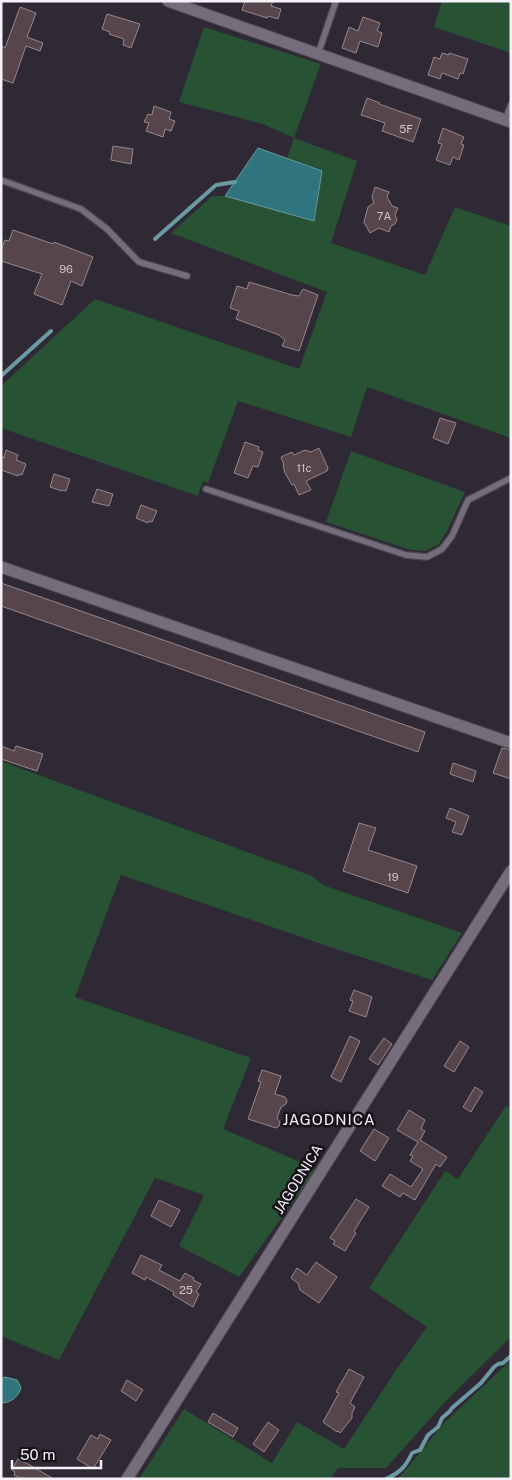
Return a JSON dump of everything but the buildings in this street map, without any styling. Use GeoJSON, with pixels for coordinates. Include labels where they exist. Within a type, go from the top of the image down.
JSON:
{"type":"FeatureCollection","features":[{"type":"Feature","properties":{"kind":"street"},"geometry":{"type":"LineString","coordinates":[[168,1],[508,121]]}},
{"type":"Feature","properties":{"kind":"street"},"geometry":{"type":"LineString","coordinates":[[1,567],[511,743]]}},
{"type":"Feature","properties":{"kind":"street","name":"JAGODNICA"},"geometry":{"type":"LineString","coordinates":[[127,1479],[511,871]]}},
{"type":"Feature","properties":{"kind":"lane"},"geometry":{"type":"LineString","coordinates":[[318,54],[336,1]]}},
{"type":"Feature","properties":{"kind":"lane"},"geometry":{"type":"LineString","coordinates":[[508,121],[511,105]]}},
{"type":"Feature","properties":{"kind":"lane"},"geometry":{"type":"LineString","coordinates":[[1,180],[81,210],[107,229],[139,262],[187,276]]}},
{"type":"Feature","properties":{"kind":"lane"},"geometry":{"type":"LineString","coordinates":[[206,489],[406,555],[427,557],[442,549],[452,536],[468,500],[511,478]]}},
{"type":"Feature","properties":{"kind":"green space"},"geometry":{"type":"Polygon","coordinates":[[[442,1],[511,1],[511,53],[434,27],[442,1]]]}},
{"type":"Feature","properties":{"kind":"green space"},"geometry":{"type":"Polygon","coordinates":[[[204,27],[321,64],[294,138],[263,124],[179,102],[204,27]]]}},
{"type":"Feature","properties":{"kind":"green space"},"geometry":{"type":"Polygon","coordinates":[[[294,138],[357,161],[331,243],[425,275],[455,207],[511,226],[511,438],[367,387],[351,437],[238,401],[208,483],[203,481],[198,496],[1,428],[1,386],[95,299],[299,369],[327,292],[171,233],[212,196],[225,196],[315,220],[322,171],[287,158],[294,138]]]}},
{"type":"Feature","properties":{"kind":"green space"},"geometry":{"type":"Polygon","coordinates":[[[351,451],[465,492],[439,544],[425,551],[410,550],[326,522],[351,451]]]}},
{"type":"Feature","properties":{"kind":"green space"},"geometry":{"type":"Polygon","coordinates":[[[1,761],[312,876],[323,885],[462,933],[432,980],[121,875],[75,997],[251,1058],[223,1129],[317,1169],[239,1277],[179,1246],[204,1195],[155,1178],[59,1360],[1,1336],[1,761]]]}},
{"type":"Feature","properties":{"kind":"green space"},"geometry":{"type":"Polygon","coordinates":[[[506,1106],[511,1109],[511,1337],[446,1401],[386,1468],[338,1468],[330,1479],[139,1479],[184,1409],[272,1463],[297,1422],[344,1449],[427,1327],[369,1288],[445,1171],[458,1179],[506,1106]]]}},
{"type":"Feature","properties":{"kind":"green space"},"geometry":{"type":"Polygon","coordinates":[[[511,1360],[511,1479],[398,1479],[444,1423],[511,1360]]]}},
{"type":"Feature","properties":{"kind":"water"},"geometry":{"type":"Polygon","coordinates":[[[258,148],[322,171],[314,221],[225,196],[258,148]]]}},
{"type":"Feature","properties":{"kind":"water"},"geometry":{"type":"Polygon","coordinates":[[[5,1377],[17,1380],[21,1387],[15,1398],[3,1403],[1,1402],[1,1379],[5,1377]]]}},
{"type":"Feature","properties":{"kind":"waterway"},"geometry":{"type":"LineString","coordinates":[[155,239],[216,185],[235,182]]}},
{"type":"Feature","properties":{"kind":"waterway"},"geometry":{"type":"LineString","coordinates":[[1,376],[51,331]]}},
{"type":"Feature","properties":{"kind":"waterway"},"geometry":{"type":"LineString","coordinates":[[386,1479],[396,1474],[408,1462],[412,1453],[420,1450],[428,1435],[438,1427],[442,1418],[452,1408],[481,1383],[494,1367],[503,1363],[511,1356]]}},
{"type":"Feature","properties":{"kind":"district","name":"JAGODNICA"},"geometry":{"type":"Point","coordinates":[329,1120]}}]}
